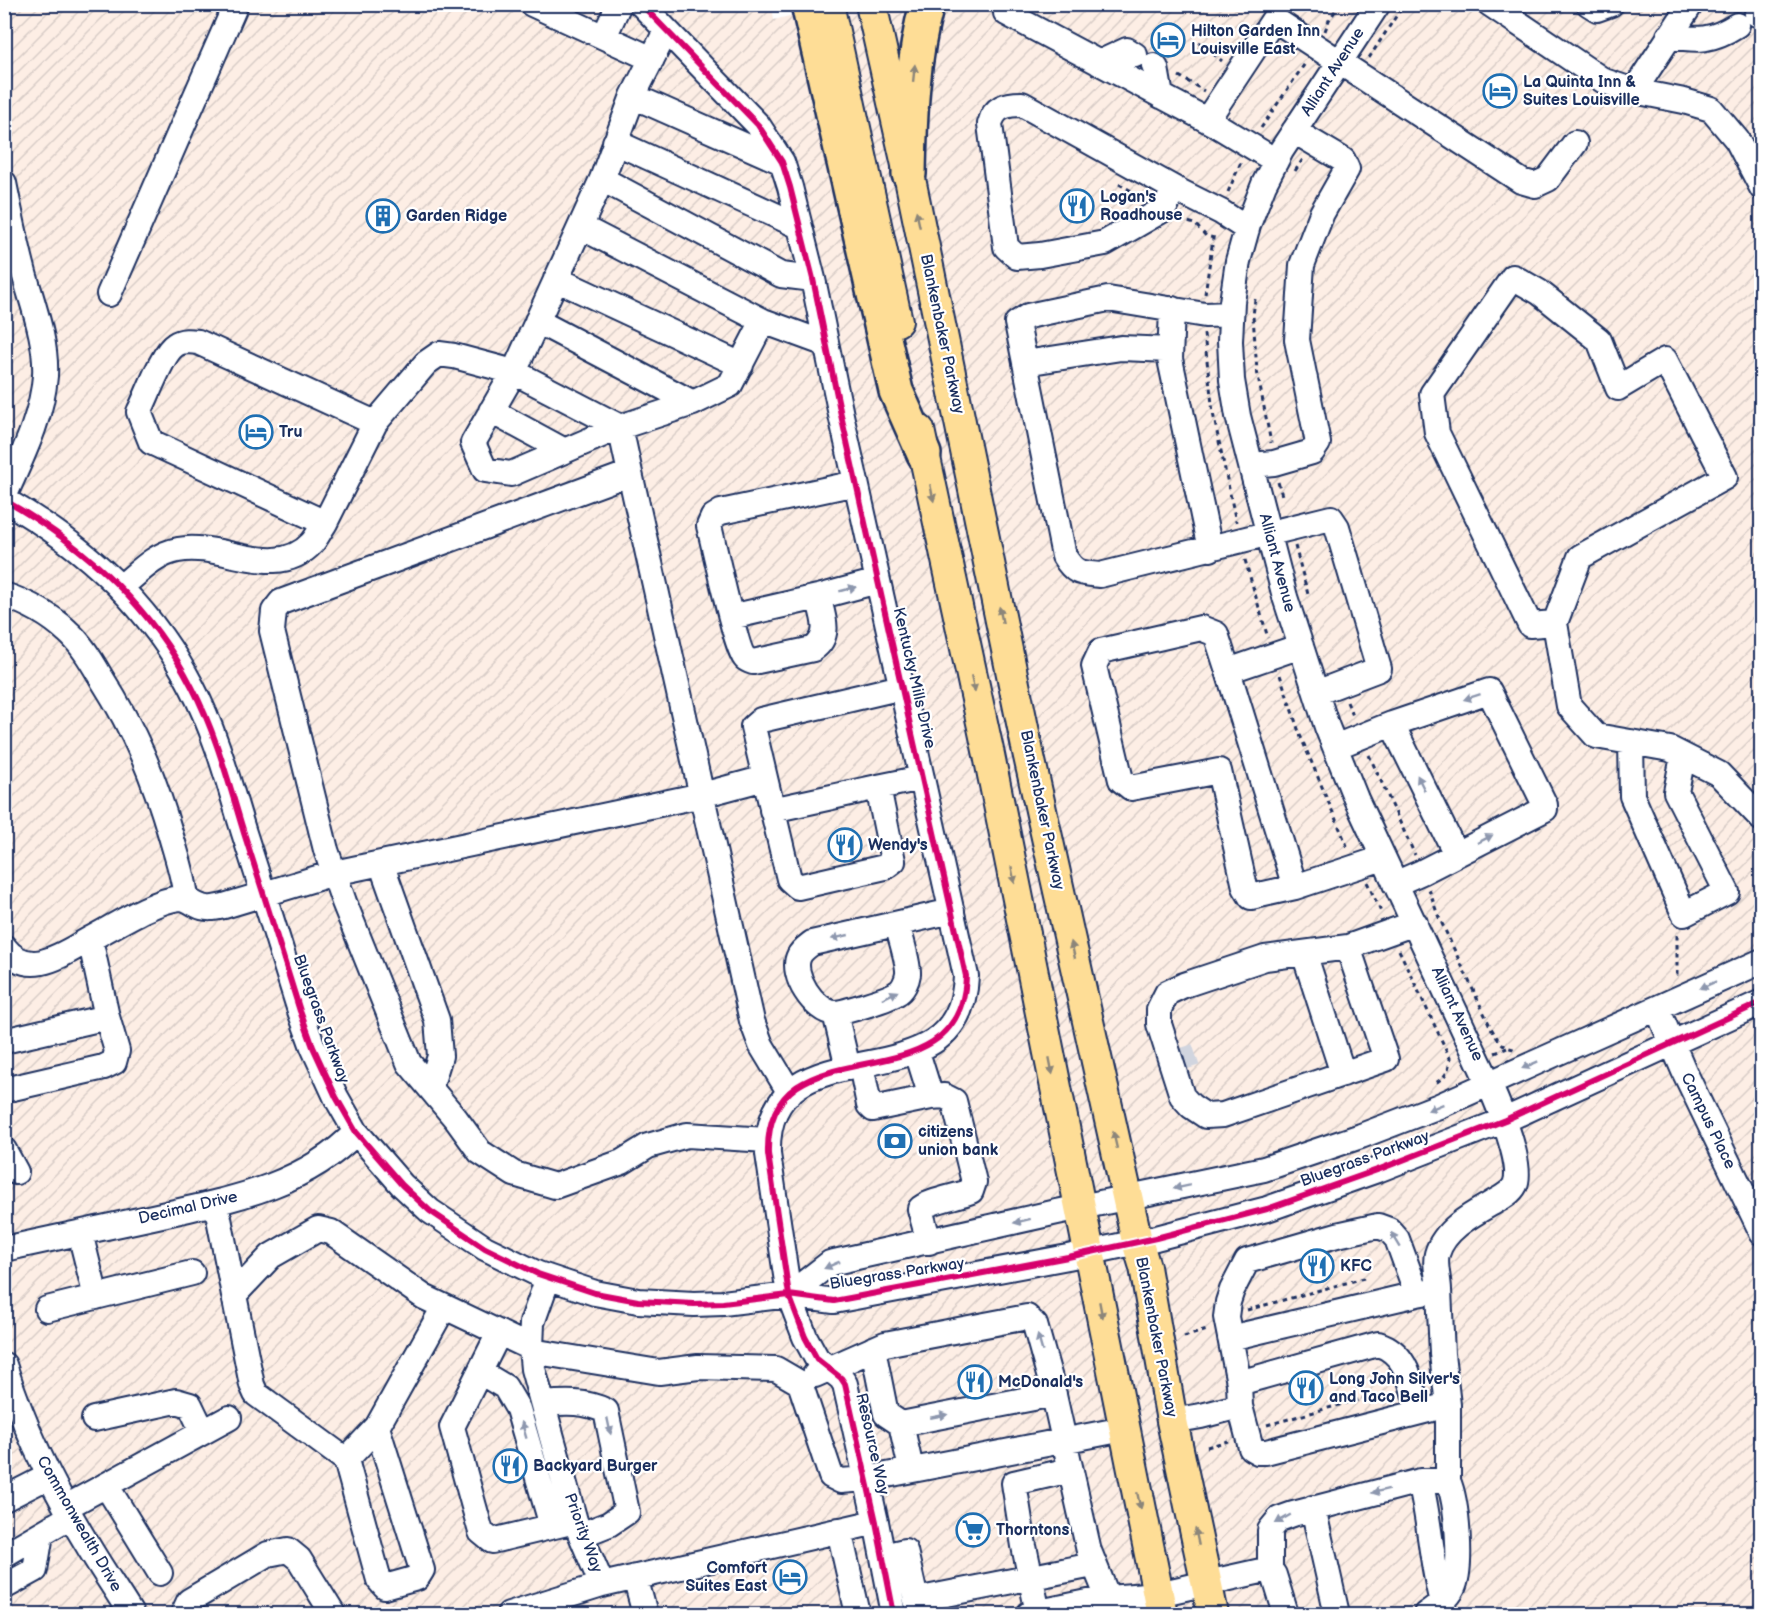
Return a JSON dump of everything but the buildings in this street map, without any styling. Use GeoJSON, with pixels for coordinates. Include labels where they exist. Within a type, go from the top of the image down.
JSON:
{"type":"FeatureCollection","features":[{"type":"Feature","properties":{"kind":"highway"},"geometry":{"type":"LineString","coordinates":[[808,4],[896,391],[924,454]]}},
{"type":"Feature","properties":{"kind":"highway"},"geometry":{"type":"LineString","coordinates":[[909,174],[910,106],[918,39],[927,4]]}},
{"type":"Feature","properties":{"kind":"main road"},"geometry":{"type":"LineString","coordinates":[[828,4],[989,755],[1160,1604]]}},
{"type":"Feature","properties":{"kind":"main road","name":"Blankenbaker Parkway"},"geometry":{"type":"LineString","coordinates":[[871,4],[909,174],[1026,741],[1144,1267],[1172,1421],[1213,1614]]}},
{"type":"Feature","properties":{"kind":"street"},"geometry":{"type":"LineString","coordinates":[[109,294],[236,4]]}},
{"type":"Feature","properties":{"kind":"street"},"geometry":{"type":"LineString","coordinates":[[532,4],[561,11],[604,37],[652,59]]}},
{"type":"Feature","properties":{"kind":"street"},"geometry":{"type":"LineString","coordinates":[[604,37],[619,4]]}},
{"type":"Feature","properties":{"kind":"street","name":"Kentucky Mills Drive"},"geometry":{"type":"LineString","coordinates":[[641,4],[758,125],[782,162],[813,279],[966,976],[962,1006],[943,1034],[917,1052],[811,1078],[790,1092],[778,1106],[767,1140],[789,1295]]}},
{"type":"Feature","properties":{"kind":"street"},"geometry":{"type":"LineString","coordinates":[[1008,4],[1006,13],[1207,120],[1284,168]]}},
{"type":"Feature","properties":{"kind":"street","name":"Alliant Avenue"},"geometry":{"type":"LineString","coordinates":[[1378,4],[1349,67],[1284,168],[1264,184],[1238,261],[1230,341],[1232,380],[1238,416],[1262,464],[1280,532],[1285,597],[1316,693],[1335,747],[1383,858],[1505,1120],[1516,1164],[1515,1185],[1504,1196],[1470,1215],[1449,1233],[1437,1254],[1428,1292]]}},
{"type":"Feature","properties":{"kind":"street"},"geometry":{"type":"LineString","coordinates":[[1490,4],[1604,81],[1634,91],[1711,109],[1737,140],[1761,188]]}},
{"type":"Feature","properties":{"kind":"street"},"geometry":{"type":"LineString","coordinates":[[1589,4],[1597,9],[1611,4]]}},
{"type":"Feature","properties":{"kind":"street"},"geometry":{"type":"LineString","coordinates":[[1634,91],[1691,4]]}},
{"type":"Feature","properties":{"kind":"street"},"geometry":{"type":"LineString","coordinates":[[1669,36],[1696,40],[1707,39],[1722,34],[1752,17]]}},
{"type":"Feature","properties":{"kind":"street"},"geometry":{"type":"LineString","coordinates":[[1207,120],[1274,18],[1521,182],[1535,185],[1548,179],[1575,143]]}},
{"type":"Feature","properties":{"kind":"street"},"geometry":{"type":"LineString","coordinates":[[666,31],[633,96],[602,179],[514,372],[473,443],[485,470],[511,474],[620,427],[693,403],[730,385],[763,321]]}},
{"type":"Feature","properties":{"kind":"street"},"geometry":{"type":"LineString","coordinates":[[1099,63],[1127,50],[1156,68],[1161,96]]}},
{"type":"Feature","properties":{"kind":"street"},"geometry":{"type":"LineString","coordinates":[[633,96],[782,162]]}},
{"type":"Feature","properties":{"kind":"street"},"geometry":{"type":"LineString","coordinates":[[1175,189],[1164,209],[1105,243],[1052,254],[1017,257],[1006,247],[990,124],[992,115],[1000,108],[1022,104],[1221,212],[1247,229]]}},
{"type":"Feature","properties":{"kind":"street"},"geometry":{"type":"LineString","coordinates":[[1262,464],[1312,452],[1318,443],[1297,340],[1302,265],[1322,213],[1347,169],[1343,160],[1304,137]]}},
{"type":"Feature","properties":{"kind":"street"},"geometry":{"type":"LineString","coordinates":[[615,142],[799,226]]}},
{"type":"Feature","properties":{"kind":"street"},"geometry":{"type":"LineString","coordinates":[[602,179],[781,275],[813,279]]}},
{"type":"Feature","properties":{"kind":"street"},"geometry":{"type":"LineString","coordinates":[[4,183],[41,333],[45,374],[36,419],[4,499]]}},
{"type":"Feature","properties":{"kind":"street"},"geometry":{"type":"LineString","coordinates":[[580,227],[763,321],[826,344]]}},
{"type":"Feature","properties":{"kind":"street"},"geometry":{"type":"LineString","coordinates":[[1555,623],[1530,625],[1437,433],[1434,413],[1432,394],[1513,277],[1539,292],[1599,340],[1618,388],[1665,360],[1725,477],[1580,557],[1555,623],[1569,706],[1596,736],[1670,749],[1719,774],[1761,819]]}},
{"type":"Feature","properties":{"kind":"street"},"geometry":{"type":"LineString","coordinates":[[556,279],[741,365]]}},
{"type":"Feature","properties":{"kind":"street"},"geometry":{"type":"LineString","coordinates":[[1231,315],[1205,315],[1108,299],[1028,316],[1017,323],[1064,556],[1078,573],[1100,575],[1331,518],[1337,527],[1379,669],[1316,693]]}},
{"type":"Feature","properties":{"kind":"street"},"geometry":{"type":"LineString","coordinates":[[1172,309],[1170,359],[1210,549]]}},
{"type":"Feature","properties":{"kind":"street"},"geometry":{"type":"LineString","coordinates":[[537,321],[693,403]]}},
{"type":"Feature","properties":{"kind":"street"},"geometry":{"type":"LineString","coordinates":[[325,523],[151,442],[139,412],[167,352],[176,344],[187,341],[198,342],[375,423]]}},
{"type":"Feature","properties":{"kind":"street"},"geometry":{"type":"LineString","coordinates":[[1025,363],[1121,348],[1170,350]]}},
{"type":"Feature","properties":{"kind":"street"},"geometry":{"type":"LineString","coordinates":[[121,587],[149,563],[179,550],[198,549],[242,558],[281,560],[299,553],[311,543],[325,523],[375,423],[426,363],[439,354],[514,372],[620,427]]}},
{"type":"Feature","properties":{"kind":"street"},"geometry":{"type":"LineString","coordinates":[[491,411],[563,450]]}},
{"type":"Feature","properties":{"kind":"street"},"geometry":{"type":"LineString","coordinates":[[620,427],[752,1021],[761,1045],[790,1092]]}},
{"type":"Feature","properties":{"kind":"street"},"geometry":{"type":"LineString","coordinates":[[630,473],[281,602],[274,611],[272,631],[326,850],[344,902],[409,1063],[480,1152],[514,1174],[555,1186],[622,1161],[648,1146],[687,1135],[767,1140]]}},
{"type":"Feature","properties":{"kind":"street"},"geometry":{"type":"LineString","coordinates":[[818,597],[823,617],[824,634],[821,643],[813,649],[753,662],[744,658],[739,648],[709,526],[713,517],[721,512],[805,492],[856,483]]}},
{"type":"Feature","properties":{"kind":"street","name":"Bluegrass Parkway"},"geometry":{"type":"LineString","coordinates":[[4,499],[78,548],[121,587],[155,628],[193,688],[216,743],[313,1047],[336,1097],[356,1132],[402,1185],[430,1211],[485,1248],[548,1278],[595,1293],[638,1301],[714,1304],[789,1295],[834,1301],[1089,1253],[1267,1209],[1380,1170],[1505,1120],[1761,1002]]}},
{"type":"Feature","properties":{"kind":"street"},"geometry":{"type":"LineString","coordinates":[[731,617],[878,581]]}},
{"type":"Feature","properties":{"kind":"street"},"geometry":{"type":"LineString","coordinates":[[4,595],[25,602],[68,631],[86,653],[115,700],[140,746],[159,794],[184,880],[186,898]]}},
{"type":"Feature","properties":{"kind":"street"},"geometry":{"type":"LineString","coordinates":[[1257,763],[1131,788],[1121,780],[1094,666],[1101,651],[1201,628],[1216,634],[1257,763],[1295,887]]}},
{"type":"Feature","properties":{"kind":"street"},"geometry":{"type":"LineString","coordinates":[[1228,671],[1301,646]]}},
{"type":"Feature","properties":{"kind":"street"},"geometry":{"type":"LineString","coordinates":[[878,787],[893,861],[885,867],[798,887],[789,879],[753,727],[760,720],[902,687]]}},
{"type":"Feature","properties":{"kind":"street"},"geometry":{"type":"LineString","coordinates":[[1335,747],[1361,735],[1489,691],[1545,805],[1545,809],[1395,884]]}},
{"type":"Feature","properties":{"kind":"street"},"geometry":{"type":"LineString","coordinates":[[1392,724],[1456,854]]}},
{"type":"Feature","properties":{"kind":"street"},"geometry":{"type":"LineString","coordinates":[[1631,742],[1632,796],[1684,914],[1726,892],[1676,792],[1683,756]]}},
{"type":"Feature","properties":{"kind":"street"},"geometry":{"type":"LineString","coordinates":[[1219,771],[1245,887],[1251,897],[1295,887],[1383,858]]}},
{"type":"Feature","properties":{"kind":"street"},"geometry":{"type":"LineString","coordinates":[[4,947],[12,957],[23,963],[38,963],[57,957],[160,903],[173,899],[186,898],[198,906],[209,909],[334,873],[702,795],[765,778]]}},
{"type":"Feature","properties":{"kind":"street"},"geometry":{"type":"LineString","coordinates":[[772,810],[922,778]]}},
{"type":"Feature","properties":{"kind":"street"},"geometry":{"type":"LineString","coordinates":[[381,863],[437,1020],[440,1056],[429,1088]]}},
{"type":"Feature","properties":{"kind":"street"},"geometry":{"type":"LineString","coordinates":[[897,924],[908,973],[905,984],[898,993],[835,1012],[823,1008],[811,998],[802,986],[797,964],[799,955],[812,943],[952,911]]}},
{"type":"Feature","properties":{"kind":"street"},"geometry":{"type":"LineString","coordinates":[[1348,947],[1386,1059],[1223,1115],[1206,1116],[1191,1106],[1182,1096],[1162,1033],[1159,1009],[1167,993],[1184,985],[1265,958],[1348,947],[1415,923]]}},
{"type":"Feature","properties":{"kind":"street"},"geometry":{"type":"LineString","coordinates":[[4,1090],[104,1067],[114,1062],[117,1051],[90,939]]}},
{"type":"Feature","properties":{"kind":"street"},"geometry":{"type":"LineString","coordinates":[[1304,953],[1343,1074]]}},
{"type":"Feature","properties":{"kind":"street","name":"Bluegrass Parkway"},"geometry":{"type":"LineString","coordinates":[[789,1295],[830,1263],[1264,1169],[1361,1136],[1439,1106],[1761,961]]}},
{"type":"Feature","properties":{"kind":"street","name":"Campus Place"},"geometry":{"type":"LineString","coordinates":[[1657,1008],[1671,1043],[1761,1233]]}},
{"type":"Feature","properties":{"kind":"street"},"geometry":{"type":"LineString","coordinates":[[835,1012],[869,1105],[873,1109],[945,1095],[954,1101],[974,1182],[971,1191],[924,1204],[920,1209],[928,1242]]}},
{"type":"Feature","properties":{"kind":"street"},"geometry":{"type":"LineString","coordinates":[[4,1041],[107,1017]]}},
{"type":"Feature","properties":{"kind":"street"},"geometry":{"type":"LineString","coordinates":[[1162,1033],[1184,1058],[1182,1096]]}},
{"type":"Feature","properties":{"kind":"street"},"geometry":{"type":"LineString","coordinates":[[917,1052],[931,1097]]}},
{"type":"Feature","properties":{"kind":"street","name":"Decimal Drive"},"geometry":{"type":"LineString","coordinates":[[4,1249],[254,1193],[298,1174],[333,1153],[356,1132]]}},
{"type":"Feature","properties":{"kind":"street"},"geometry":{"type":"LineString","coordinates":[[4,1150],[16,1172]]}},
{"type":"Feature","properties":{"kind":"street"},"geometry":{"type":"LineString","coordinates":[[216,1203],[252,1385],[256,1394],[346,1460],[379,1580],[385,1587],[417,1578],[422,1570],[377,1427]]}},
{"type":"Feature","properties":{"kind":"street"},"geometry":{"type":"LineString","coordinates":[[1434,1608],[1454,1587],[1458,1563],[1457,1519],[1453,1492],[1448,1481],[1448,1405],[1442,1354],[1428,1292],[1405,1258],[1397,1239],[1389,1230],[1378,1226],[1337,1235],[1247,1261],[1228,1302],[1226,1317],[1251,1448],[1258,1452],[1266,1452],[1448,1405]]}},
{"type":"Feature","properties":{"kind":"street"},"geometry":{"type":"LineString","coordinates":[[234,1295],[270,1256],[318,1229],[331,1232],[424,1297],[531,1349],[659,1372],[698,1367],[776,1370],[800,1383],[831,1476],[841,1481],[866,1479],[1124,1429]]}},
{"type":"Feature","properties":{"kind":"street"},"geometry":{"type":"LineString","coordinates":[[80,1233],[96,1297]]}},
{"type":"Feature","properties":{"kind":"street"},"geometry":{"type":"LineString","coordinates":[[47,1309],[192,1274]]}},
{"type":"Feature","properties":{"kind":"street","name":"Priority Way"},"geometry":{"type":"LineString","coordinates":[[548,1278],[532,1323],[533,1369],[543,1404],[569,1527],[602,1585],[876,1522]]}},
{"type":"Feature","properties":{"kind":"street"},"geometry":{"type":"LineString","coordinates":[[1230,1338],[1428,1292]]}},
{"type":"Feature","properties":{"kind":"street","name":"Resource Way"},"geometry":{"type":"LineString","coordinates":[[789,1295],[817,1359],[841,1378],[845,1384],[894,1614]]}},
{"type":"Feature","properties":{"kind":"street"},"geometry":{"type":"LineString","coordinates":[[346,1460],[377,1427],[444,1306]]}},
{"type":"Feature","properties":{"kind":"street"},"geometry":{"type":"LineString","coordinates":[[800,1383],[828,1368],[885,1344],[1027,1317],[1035,1325],[1054,1394],[1094,1565],[1108,1606]]}},
{"type":"Feature","properties":{"kind":"street"},"geometry":{"type":"LineString","coordinates":[[500,1333],[452,1427],[481,1532],[492,1541],[569,1527],[609,1524],[627,1512],[606,1411],[592,1404],[568,1402],[543,1404]]}},
{"type":"Feature","properties":{"kind":"street"},"geometry":{"type":"LineString","coordinates":[[1172,1421],[1201,1416],[1240,1394],[1378,1344],[1390,1348],[1401,1359],[1419,1411]]}},
{"type":"Feature","properties":{"kind":"street"},"geometry":{"type":"LineString","coordinates":[[873,1349],[886,1414],[901,1424],[911,1469]]}},
{"type":"Feature","properties":{"kind":"street","name":"Commonwealth Drive"},"geometry":{"type":"LineString","coordinates":[[4,1365],[26,1427],[49,1476],[68,1512],[131,1614]]}},
{"type":"Feature","properties":{"kind":"street"},"geometry":{"type":"LineString","coordinates":[[480,1372],[505,1387],[518,1409],[569,1527]]}},
{"type":"Feature","properties":{"kind":"street"},"geometry":{"type":"LineString","coordinates":[[901,1424],[1054,1394]]}},
{"type":"Feature","properties":{"kind":"street"},"geometry":{"type":"LineString","coordinates":[[94,1419],[176,1401],[190,1405],[203,1432]]}},
{"type":"Feature","properties":{"kind":"street"},"geometry":{"type":"LineString","coordinates":[[4,1555],[41,1534],[106,1485],[229,1418]]}},
{"type":"Feature","properties":{"kind":"street"},"geometry":{"type":"LineString","coordinates":[[1070,1470],[1014,1483],[1031,1579],[1034,1614],[1108,1606],[1160,1604],[1207,1583],[1270,1569]]}},
{"type":"Feature","properties":{"kind":"street"},"geometry":{"type":"LineString","coordinates":[[4,1498],[49,1476]]}},
{"type":"Feature","properties":{"kind":"street"},"geometry":{"type":"LineString","coordinates":[[1286,1614],[1270,1569],[1270,1530],[1279,1519],[1420,1481],[1448,1481]]}},
{"type":"Feature","properties":{"kind":"street"},"geometry":{"type":"LineString","coordinates":[[1420,1481],[1432,1542],[1435,1578],[1434,1608]]}},
{"type":"Feature","properties":{"kind":"street"},"geometry":{"type":"LineString","coordinates":[[106,1485],[160,1573]]}},
{"type":"Feature","properties":{"kind":"street"},"geometry":{"type":"LineString","coordinates":[[1313,1508],[1337,1614]]}},
{"type":"Feature","properties":{"kind":"street"},"geometry":{"type":"LineString","coordinates":[[839,1530],[858,1614]]}},
{"type":"Feature","properties":{"kind":"street"},"geometry":{"type":"LineString","coordinates":[[4,1587],[35,1570],[41,1534]]}},
{"type":"Feature","properties":{"kind":"street"},"geometry":{"type":"LineString","coordinates":[[183,1614],[189,1601],[268,1554],[288,1550],[299,1559],[333,1614]]}},
{"type":"Feature","properties":{"kind":"street"},"geometry":{"type":"LineString","coordinates":[[883,1556],[905,1551],[916,1599],[1031,1579],[1094,1565]]}},
{"type":"Feature","properties":{"kind":"street"},"geometry":{"type":"LineString","coordinates":[[635,1577],[645,1614]]}},
{"type":"Feature","properties":{"kind":"street"},"geometry":{"type":"LineString","coordinates":[[509,1614],[602,1585]]}},
{"type":"Feature","properties":{"kind":"path"},"geometry":{"type":"LineString","coordinates":[[1349,67],[1404,4]]}},
{"type":"Feature","properties":{"kind":"path"},"geometry":{"type":"LineString","coordinates":[[1199,42],[1222,61]]}},
{"type":"Feature","properties":{"kind":"path"},"geometry":{"type":"LineString","coordinates":[[1284,168],[1304,137]]}},
{"type":"Feature","properties":{"kind":"path"},"geometry":{"type":"LineString","coordinates":[[1255,292],[1253,316],[1262,464],[1280,532],[1311,605]]}},
{"type":"Feature","properties":{"kind":"path"},"geometry":{"type":"LineString","coordinates":[[1339,684],[1422,872],[1437,913],[1491,1028],[1498,1041],[1507,1048],[1519,1050]]}},
{"type":"Feature","properties":{"kind":"path"},"geometry":{"type":"LineString","coordinates":[[1673,983],[1677,980],[1677,935]]}},
{"type":"Feature","properties":{"kind":"path"},"geometry":{"type":"LineString","coordinates":[[1207,1447],[1237,1439],[1259,1427],[1375,1395]]}},
{"type":"Feature","properties":{"kind":"shaded area"},"geometry":{"type":"Polygon","coordinates":[[[772,4],[774,20],[833,4],[1761,5],[1761,1614],[5,1614],[5,5],[772,4]]]}},
{"type":"Feature","properties":{"kind":"tunnel"},"geometry":{"type":"LineString","coordinates":[[1181,1048],[1188,1069]]}},
{"type":"Feature","properties":{"kind":"cycle path"},"geometry":{"type":"LineString","coordinates":[[641,4],[758,125],[782,162],[813,279],[841,415],[966,976],[956,1017],[932,1042],[900,1056],[828,1073],[797,1087],[775,1112],[768,1154],[789,1295],[805,1337],[817,1359],[841,1378],[845,1384],[894,1614]]}},
{"type":"Feature","properties":{"kind":"cycle path"},"geometry":{"type":"LineString","coordinates":[[4,500],[61,537],[88,557],[112,580],[156,630],[192,687],[201,704],[221,759],[313,1047],[336,1097],[356,1132],[402,1185],[430,1211],[485,1248],[538,1274],[595,1293],[638,1301],[694,1304],[789,1295],[834,1301],[1156,1238],[1267,1209],[1380,1169],[1505,1120],[1762,1002]]}},
{"type":"Feature","properties":{"kind":"place","name":"Hilton Garden Inn Louisville East"},"geometry":{"type":"Point","coordinates":[1168,40]}},
{"type":"Feature","properties":{"kind":"place","name":"La Quinta Inn & Suites Louisville"},"geometry":{"type":"Point","coordinates":[1500,91]}},
{"type":"Feature","properties":{"kind":"place","name":"Logan's Roadhouse"},"geometry":{"type":"Point","coordinates":[1077,206]}},
{"type":"Feature","properties":{"kind":"place","name":"Garden Ridge"},"geometry":{"type":"Point","coordinates":[383,216]}},
{"type":"Feature","properties":{"kind":"place","name":"Tru"},"geometry":{"type":"Point","coordinates":[256,432]}},
{"type":"Feature","properties":{"kind":"place","name":"Wendy's"},"geometry":{"type":"Point","coordinates":[845,845]}},
{"type":"Feature","properties":{"kind":"place","name":"citizens union bank"},"geometry":{"type":"Point","coordinates":[895,1141]}},
{"type":"Feature","properties":{"kind":"place","name":"KFC"},"geometry":{"type":"Point","coordinates":[1317,1266]}},
{"type":"Feature","properties":{"kind":"place","name":"McDonald's"},"geometry":{"type":"Point","coordinates":[975,1382]}},
{"type":"Feature","properties":{"kind":"place","name":"Long John Silver's and Taco Bell"},"geometry":{"type":"Point","coordinates":[1306,1388]}},
{"type":"Feature","properties":{"kind":"place","name":"Backyard Burger"},"geometry":{"type":"Point","coordinates":[510,1466]}},
{"type":"Feature","properties":{"kind":"place","name":"Thorntons"},"geometry":{"type":"Point","coordinates":[973,1530]}},
{"type":"Feature","properties":{"kind":"place","name":"Comfort Suites East"},"geometry":{"type":"Point","coordinates":[790,1577]}}]}
